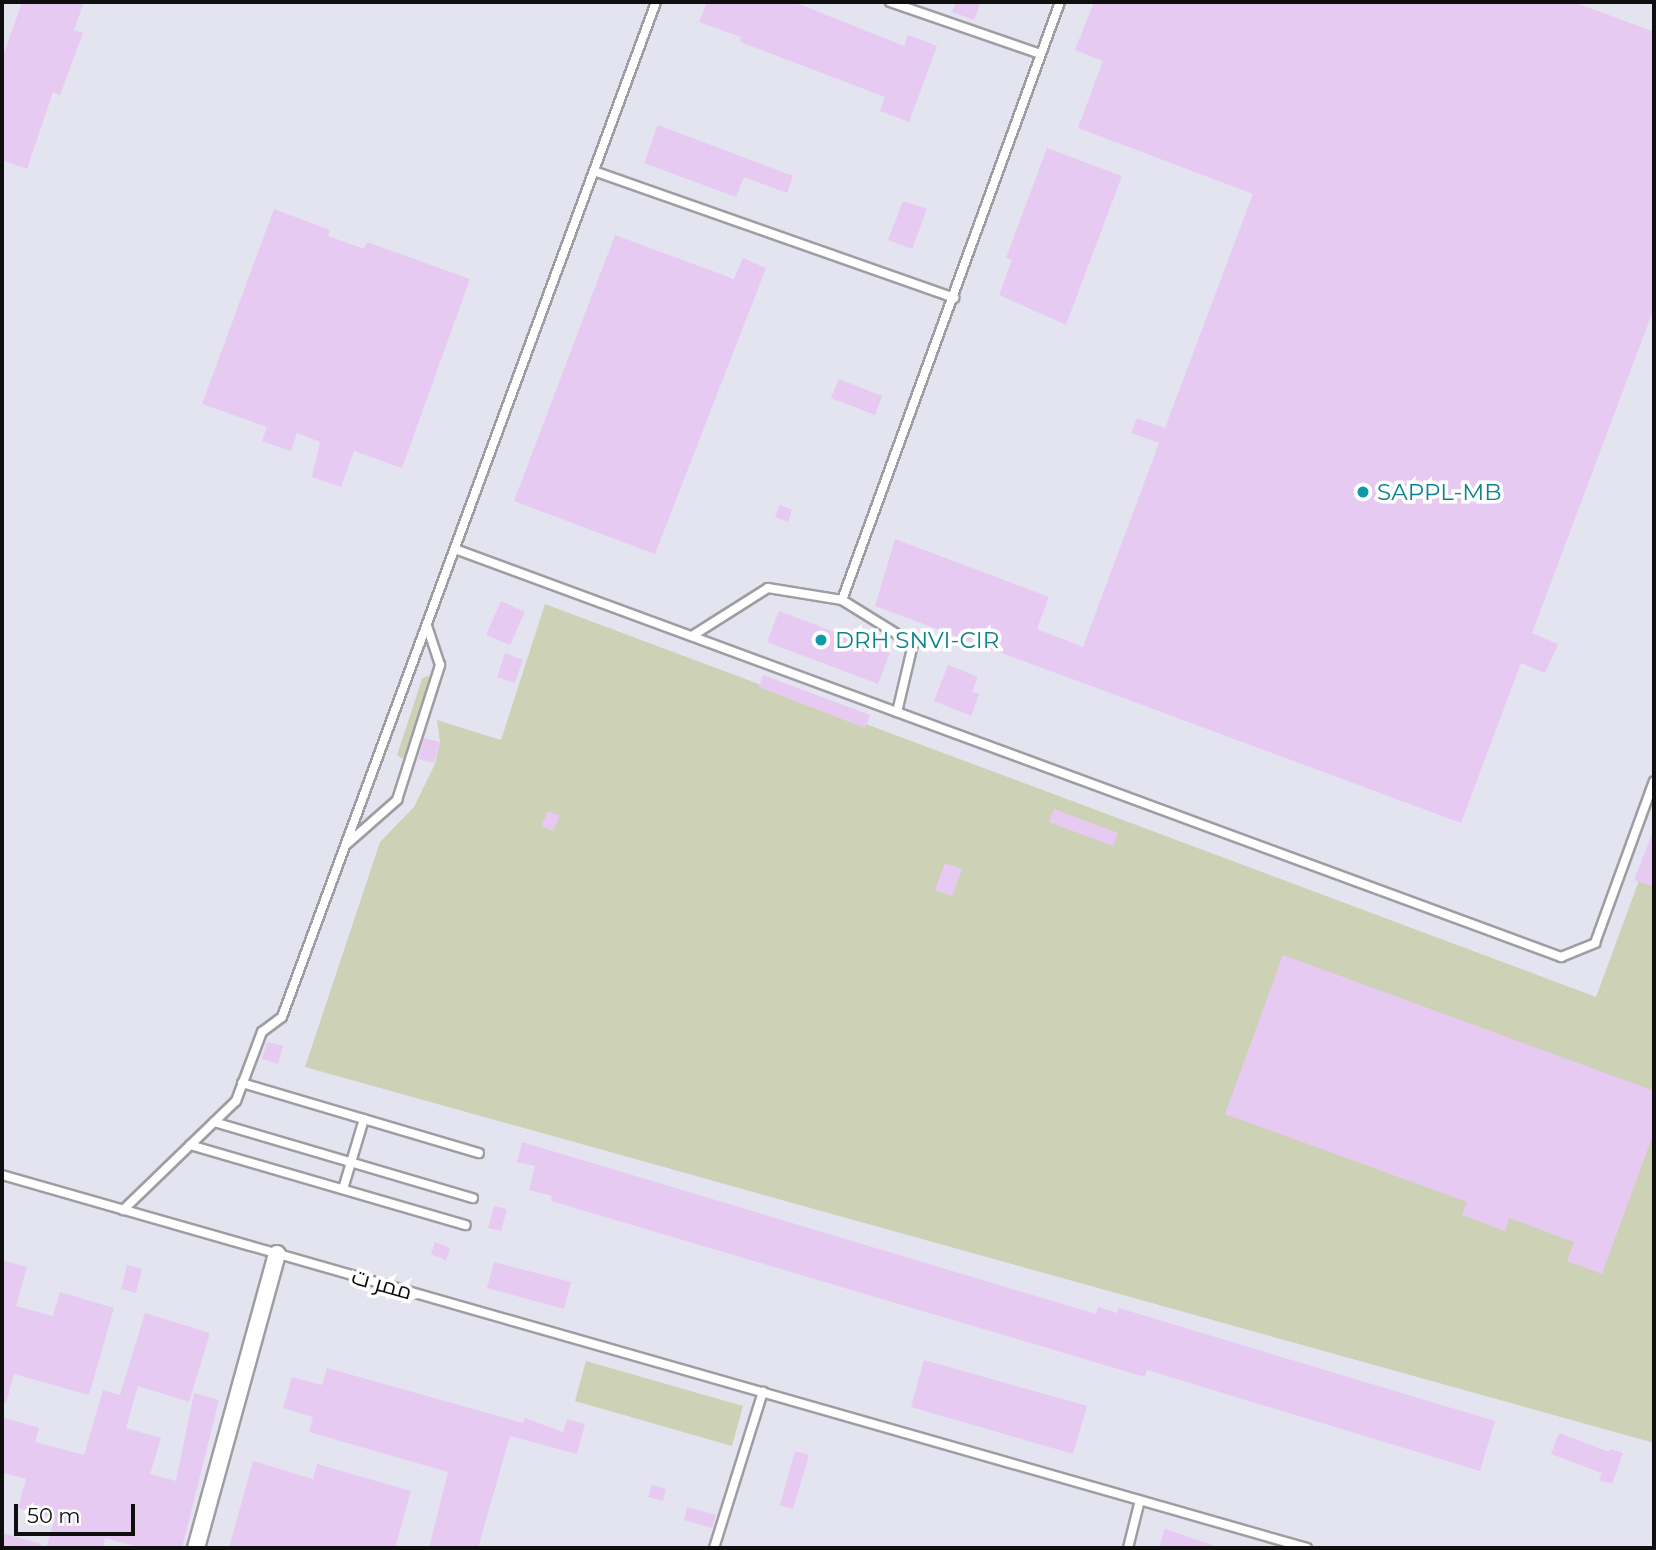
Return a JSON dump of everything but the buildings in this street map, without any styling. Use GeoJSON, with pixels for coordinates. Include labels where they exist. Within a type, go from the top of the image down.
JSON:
{"type":"FeatureCollection","features":[{"type":"Feature","properties":{"kind":"street"},"geometry":{"type":"LineString","coordinates":[[197,1548],[277,1254]]}},
{"type":"Feature","properties":{"kind":"lane"},"geometry":{"type":"LineString","coordinates":[[122,1210],[236,1101],[262,1032],[282,1017],[656,2]]}},
{"type":"Feature","properties":{"kind":"lane"},"geometry":{"type":"LineString","coordinates":[[890,2],[1040,54]]}},
{"type":"Feature","properties":{"kind":"lane"},"geometry":{"type":"LineString","coordinates":[[842,600],[1060,2]]}},
{"type":"Feature","properties":{"kind":"lane"},"geometry":{"type":"LineString","coordinates":[[594,171],[954,298]]}},
{"type":"Feature","properties":{"kind":"lane"},"geometry":{"type":"LineString","coordinates":[[454,549],[1561,957],[1595,943],[1654,781]]}},
{"type":"Feature","properties":{"kind":"lane"},"geometry":{"type":"LineString","coordinates":[[692,636],[768,588],[842,600],[913,644],[897,712]]}},
{"type":"Feature","properties":{"kind":"lane"},"geometry":{"type":"LineString","coordinates":[[345,846],[397,800],[440,665],[426,625]]}},
{"type":"Feature","properties":{"kind":"lane"},"geometry":{"type":"LineString","coordinates":[[242,1083],[479,1153]]}},
{"type":"Feature","properties":{"kind":"lane"},"geometry":{"type":"LineString","coordinates":[[343,1189],[363,1119]]}},
{"type":"Feature","properties":{"kind":"lane"},"geometry":{"type":"LineString","coordinates":[[214,1122],[473,1198]]}},
{"type":"Feature","properties":{"kind":"lane"},"geometry":{"type":"LineString","coordinates":[[190,1145],[466,1225]]}},
{"type":"Feature","properties":{"kind":"lane","name":"ممر ت"},"geometry":{"type":"LineString","coordinates":[[2,1175],[1307,1548]]}},
{"type":"Feature","properties":{"kind":"lane"},"geometry":{"type":"LineString","coordinates":[[714,1548],[763,1392]]}},
{"type":"Feature","properties":{"kind":"lane"},"geometry":{"type":"LineString","coordinates":[[1128,1548],[1140,1500]]}},
{"type":"Feature","properties":{"kind":"shaded area"},"geometry":{"type":"Polygon","coordinates":[[[2,2],[1654,2],[1654,1548],[2,1548],[2,2]]]}},
{"type":"Feature","properties":{"kind":"green space"},"geometry":{"type":"Polygon","coordinates":[[[545,604],[1596,997],[1654,840],[1654,1443],[305,1067],[380,842],[414,807],[435,764],[440,742],[437,720],[501,740],[545,604]]]}},
{"type":"Feature","properties":{"kind":"green space"},"geometry":{"type":"Polygon","coordinates":[[[428,675],[432,683],[403,759],[397,755],[422,679],[428,675]]]}},
{"type":"Feature","properties":{"kind":"green space"},"geometry":{"type":"Polygon","coordinates":[[[586,1361],[743,1406],[732,1446],[575,1401],[586,1361]]]}},
{"type":"Feature","properties":{"kind":"place","name":"SAPPL-MB"},"geometry":{"type":"Point","coordinates":[1363,492]}},
{"type":"Feature","properties":{"kind":"place","name":"DRH SNVI-CIR"},"geometry":{"type":"Point","coordinates":[821,640]}}]}
